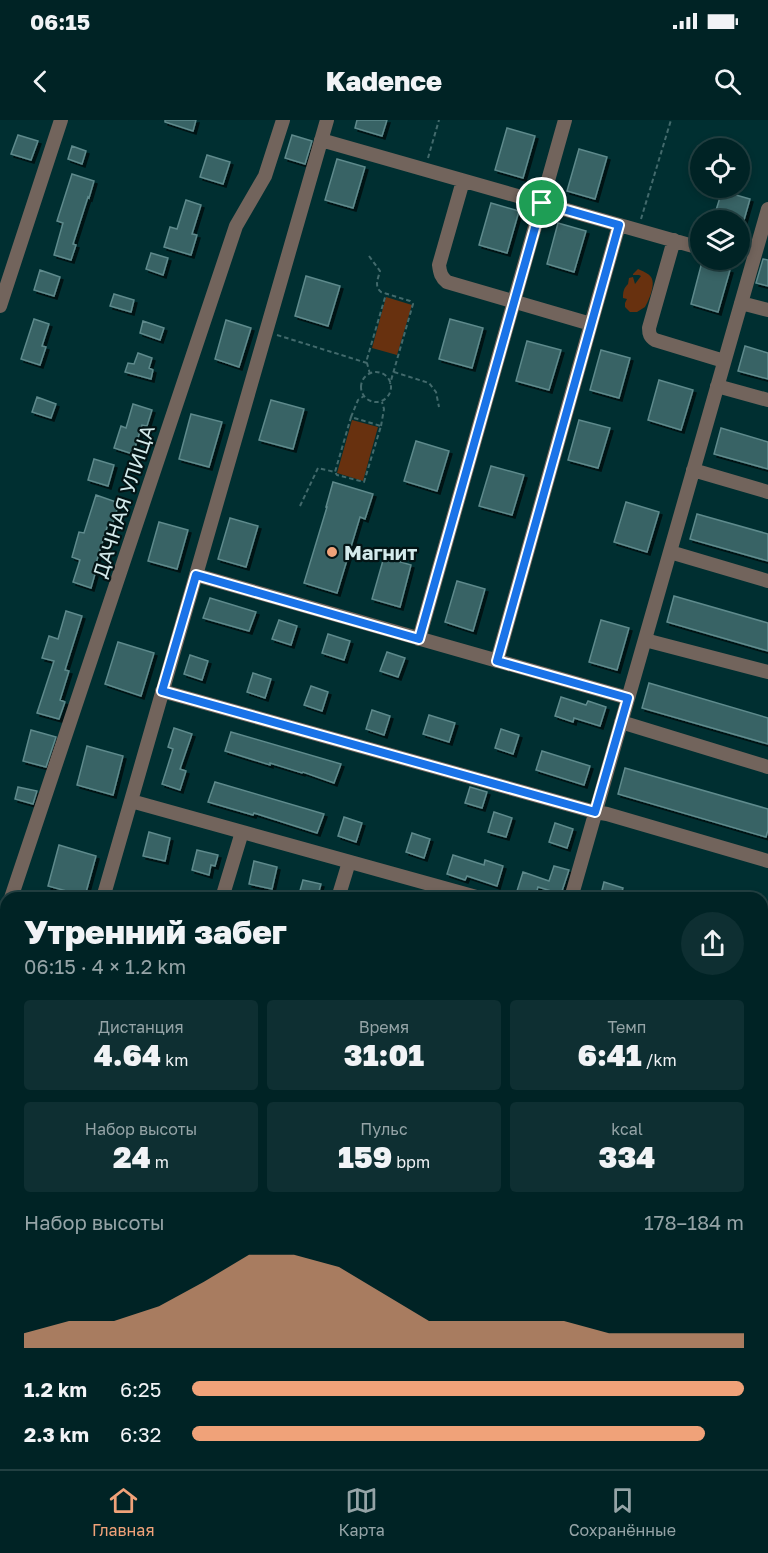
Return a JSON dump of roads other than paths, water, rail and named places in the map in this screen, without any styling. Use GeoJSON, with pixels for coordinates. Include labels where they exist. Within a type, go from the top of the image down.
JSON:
{"type":"FeatureCollection","features":[{"type":"Feature","properties":{"kind":"street"},"geometry":{"type":"LineString","coordinates":[[0,306],[61,120]]}},
{"type":"Feature","properties":{"kind":"street","name":"ДАЧНАЯ УЛИЦА"},"geometry":{"type":"LineString","coordinates":[[13,892],[236,226],[265,176],[283,120]]}},
{"type":"Feature","properties":{"kind":"street"},"geometry":{"type":"LineString","coordinates":[[105,892],[327,120]]}},
{"type":"Feature","properties":{"kind":"street"},"geometry":{"type":"LineString","coordinates":[[419,639],[565,120]]}},
{"type":"Feature","properties":{"kind":"street"},"geometry":{"type":"LineString","coordinates":[[321,140],[690,245]]}},
{"type":"Feature","properties":{"kind":"street"},"geometry":{"type":"LineString","coordinates":[[463,180],[439,265],[440,273],[447,282],[591,324]]}},
{"type":"Feature","properties":{"kind":"street"},"geometry":{"type":"LineString","coordinates":[[750,252],[768,209]]}},
{"type":"Feature","properties":{"kind":"street"},"geometry":{"type":"LineString","coordinates":[[497,661],[619,225]]}},
{"type":"Feature","properties":{"kind":"street"},"geometry":{"type":"LineString","coordinates":[[674,240],[649,334],[656,340],[724,362]]}},
{"type":"Feature","properties":{"kind":"street"},"geometry":{"type":"LineString","coordinates":[[573,892],[741,303],[745,270]]}},
{"type":"Feature","properties":{"kind":"street"},"geometry":{"type":"LineString","coordinates":[[741,303],[768,310]]}},
{"type":"Feature","properties":{"kind":"street"},"geometry":{"type":"LineString","coordinates":[[717,386],[768,399]]}},
{"type":"Feature","properties":{"kind":"street"},"geometry":{"type":"LineString","coordinates":[[693,471],[768,492]]}},
{"type":"Feature","properties":{"kind":"street"},"geometry":{"type":"LineString","coordinates":[[670,552],[768,581]]}},
{"type":"Feature","properties":{"kind":"street"},"geometry":{"type":"LineString","coordinates":[[196,575],[628,698]]}},
{"type":"Feature","properties":{"kind":"street"},"geometry":{"type":"LineString","coordinates":[[645,640],[768,672]]}},
{"type":"Feature","properties":{"kind":"street"},"geometry":{"type":"LineString","coordinates":[[162,691],[768,861]]}},
{"type":"Feature","properties":{"kind":"street"},"geometry":{"type":"LineString","coordinates":[[621,722],[768,767]]}},
{"type":"Feature","properties":{"kind":"street"},"geometry":{"type":"LineString","coordinates":[[131,801],[349,862],[442,892]]}},
{"type":"Feature","properties":{"kind":"street"},"geometry":{"type":"LineString","coordinates":[[224,892],[242,832]]}},
{"type":"Feature","properties":{"kind":"street"},"geometry":{"type":"LineString","coordinates":[[340,892],[349,862]]}},
{"type":"Feature","properties":{"kind":"place","name":"Магнит"},"geometry":{"type":"Point","coordinates":[332,552]}}]}
